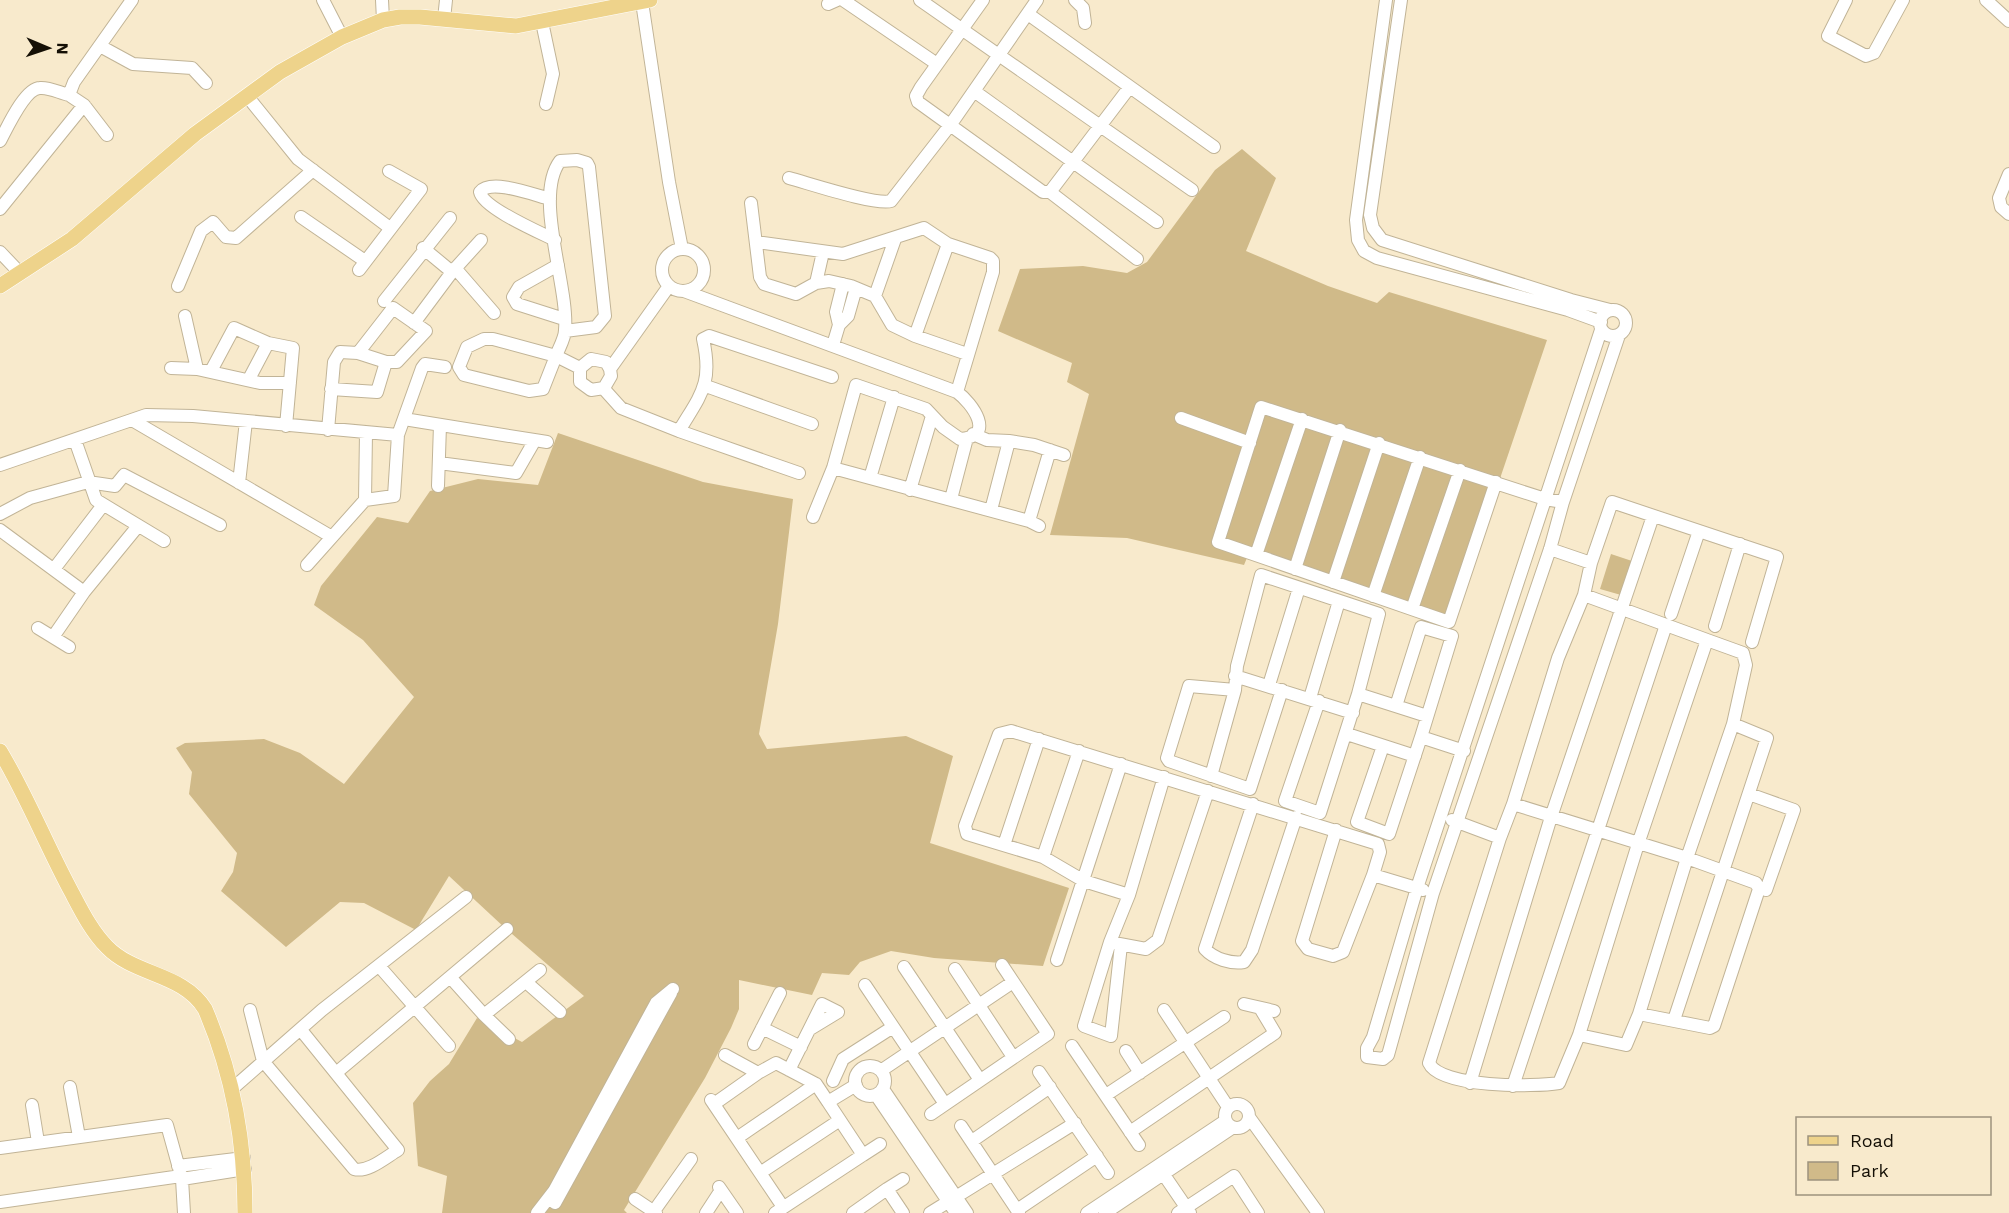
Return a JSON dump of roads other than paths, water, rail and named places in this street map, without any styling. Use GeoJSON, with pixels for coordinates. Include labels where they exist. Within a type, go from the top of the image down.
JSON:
{"type":"FeatureCollection","features":[{"type":"Feature","properties":{"kind":"main road"},"geometry":{"type":"LineString","coordinates":[[0,286],[72,239],[195,134],[247,96],[280,72],[342,37],[383,20],[409,16],[502,26],[542,22],[646,1]]}},
{"type":"Feature","properties":{"kind":"main road"},"geometry":{"type":"LineString","coordinates":[[0,751],[60,872],[96,933],[119,957],[176,983],[198,998],[214,1028],[232,1089],[245,1163],[245,1213]]}},
{"type":"Feature","properties":{"kind":"street"},"geometry":{"type":"LineString","coordinates":[[69,95],[74,82],[132,0]]}},
{"type":"Feature","properties":{"kind":"street"},"geometry":{"type":"LineString","coordinates":[[323,0],[342,37]]}},
{"type":"Feature","properties":{"kind":"street"},"geometry":{"type":"LineString","coordinates":[[382,0],[383,20]]}},
{"type":"Feature","properties":{"kind":"street"},"geometry":{"type":"LineString","coordinates":[[444,18],[446,0]]}},
{"type":"Feature","properties":{"kind":"street"},"geometry":{"type":"LineString","coordinates":[[843,0],[937,64]]}},
{"type":"Feature","properties":{"kind":"street"},"geometry":{"type":"LineString","coordinates":[[920,0],[1192,190]]}},
{"type":"Feature","properties":{"kind":"street"},"geometry":{"type":"LineString","coordinates":[[983,0],[916,96],[918,102],[1043,192],[1050,192],[1137,259]]}},
{"type":"Feature","properties":{"kind":"street"},"geometry":{"type":"LineString","coordinates":[[789,178],[885,203],[891,201],[951,124],[1037,0]]}},
{"type":"Feature","properties":{"kind":"street"},"geometry":{"type":"LineString","coordinates":[[1075,0],[1083,8],[1085,23]]}},
{"type":"Feature","properties":{"kind":"street"},"geometry":{"type":"LineString","coordinates":[[1386,0],[1357,205],[1358,240],[1364,251],[1377,258],[1568,310],[1601,326],[1609,335],[1619,335]]}},
{"type":"Feature","properties":{"kind":"street"},"geometry":{"type":"LineString","coordinates":[[1401,0],[1370,215],[1373,228],[1382,240],[1571,300],[1622,313],[1626,320],[1626,328],[1619,335],[1433,893],[1388,1055],[1383,1059],[1372,1059],[1367,1057],[1366,1048],[1373,1037],[1417,888],[1529,553],[1604,315],[1610,310]]}},
{"type":"Feature","properties":{"kind":"street"},"geometry":{"type":"LineString","coordinates":[[1846,0],[1828,36],[1866,56],[1874,53],[1903,0]]}},
{"type":"Feature","properties":{"kind":"street"},"geometry":{"type":"LineString","coordinates":[[1986,0],[2004,11],[2009,21]]}},
{"type":"Feature","properties":{"kind":"street"},"geometry":{"type":"LineString","coordinates":[[646,1],[669,182],[682,249]]}},
{"type":"Feature","properties":{"kind":"street"},"geometry":{"type":"LineString","coordinates":[[1028,14],[1214,147]]}},
{"type":"Feature","properties":{"kind":"street"},"geometry":{"type":"LineString","coordinates":[[542,22],[553,74],[546,104]]}},
{"type":"Feature","properties":{"kind":"street"},"geometry":{"type":"LineString","coordinates":[[100,46],[133,64],[192,68],[206,83]]}},
{"type":"Feature","properties":{"kind":"street"},"geometry":{"type":"LineString","coordinates":[[1050,192],[1129,88]]}},
{"type":"Feature","properties":{"kind":"street"},"geometry":{"type":"LineString","coordinates":[[0,141],[23,101],[34,89],[47,89],[69,95],[84,105],[106,135]]}},
{"type":"Feature","properties":{"kind":"street"},"geometry":{"type":"LineString","coordinates":[[974,91],[1157,222]]}},
{"type":"Feature","properties":{"kind":"street"},"geometry":{"type":"LineString","coordinates":[[247,96],[298,159],[390,228]]}},
{"type":"Feature","properties":{"kind":"street"},"geometry":{"type":"LineString","coordinates":[[0,209],[84,105]]}},
{"type":"Feature","properties":{"kind":"street"},"geometry":{"type":"LineString","coordinates":[[558,265],[519,287],[513,297],[516,304],[565,325],[596,327],[605,316],[587,163],[578,160],[560,161],[551,175],[550,199],[558,265],[565,325],[556,356],[543,389],[539,392],[469,377],[460,371],[459,367],[467,347],[484,339],[493,339],[556,356],[580,368]]}},
{"type":"Feature","properties":{"kind":"street"},"geometry":{"type":"LineString","coordinates":[[178,286],[201,231],[213,222],[226,237],[236,238],[313,170]]}},
{"type":"Feature","properties":{"kind":"street"},"geometry":{"type":"LineString","coordinates":[[301,217],[362,266],[421,189],[389,171]]}},
{"type":"Feature","properties":{"kind":"street"},"geometry":{"type":"LineString","coordinates":[[2009,174],[2000,198],[2001,207],[2009,214]]}},
{"type":"Feature","properties":{"kind":"street"},"geometry":{"type":"LineString","coordinates":[[550,199],[496,186],[485,188],[480,192],[482,198],[499,210],[555,240]]}},
{"type":"Feature","properties":{"kind":"street"},"geometry":{"type":"LineString","coordinates":[[751,203],[760,277],[764,284],[796,294],[816,283],[834,281],[856,288],[875,296],[892,325],[915,336],[967,354]]}},
{"type":"Feature","properties":{"kind":"street"},"geometry":{"type":"LineString","coordinates":[[358,353],[385,302],[423,248],[450,218]]}},
{"type":"Feature","properties":{"kind":"street"},"geometry":{"type":"LineString","coordinates":[[757,242],[843,254],[924,228],[948,244],[990,258],[994,265],[957,392]]}},
{"type":"Feature","properties":{"kind":"street"},"geometry":{"type":"LineString","coordinates":[[875,296],[895,238]]}},
{"type":"Feature","properties":{"kind":"street"},"geometry":{"type":"LineString","coordinates":[[414,323],[453,270],[481,240]]}},
{"type":"Feature","properties":{"kind":"street"},"geometry":{"type":"LineString","coordinates":[[915,336],[948,244]]}},
{"type":"Feature","properties":{"kind":"street"},"geometry":{"type":"LineString","coordinates":[[423,248],[453,270],[494,313]]}},
{"type":"Feature","properties":{"kind":"street"},"geometry":{"type":"LineString","coordinates":[[684,291],[699,284],[704,269],[697,255],[682,249],[672,252],[665,261],[663,277],[669,286],[957,392],[980,418],[980,424],[970,436],[951,499]]}},
{"type":"Feature","properties":{"kind":"street"},"geometry":{"type":"LineString","coordinates":[[0,252],[20,273]]}},
{"type":"Feature","properties":{"kind":"street"},"geometry":{"type":"LineString","coordinates":[[816,283],[823,252]]}},
{"type":"Feature","properties":{"kind":"street"},"geometry":{"type":"LineString","coordinates":[[839,325],[836,312],[843,284]]}},
{"type":"Feature","properties":{"kind":"street"},"geometry":{"type":"LineString","coordinates":[[580,368],[580,382],[585,387],[591,390],[603,388],[609,382],[610,369],[669,286]]}},
{"type":"Feature","properties":{"kind":"street"},"geometry":{"type":"LineString","coordinates":[[833,345],[839,325],[848,316],[856,288]]}},
{"type":"Feature","properties":{"kind":"street"},"geometry":{"type":"LineString","coordinates":[[328,430],[334,362],[340,352],[358,353],[386,362],[397,362],[426,331],[385,302]]}},
{"type":"Feature","properties":{"kind":"street"},"geometry":{"type":"LineString","coordinates":[[185,316],[198,369]]}},
{"type":"Feature","properties":{"kind":"street"},"geometry":{"type":"LineString","coordinates":[[211,371],[234,328],[268,343],[293,348],[286,426]]}},
{"type":"Feature","properties":{"kind":"street"},"geometry":{"type":"LineString","coordinates":[[679,431],[705,387],[708,363],[703,339],[709,336],[832,378]]}},
{"type":"Feature","properties":{"kind":"street"},"geometry":{"type":"LineString","coordinates":[[249,379],[268,343]]}},
{"type":"Feature","properties":{"kind":"street"},"geometry":{"type":"LineString","coordinates":[[580,368],[591,359],[606,362],[610,369]]}},
{"type":"Feature","properties":{"kind":"street"},"geometry":{"type":"LineString","coordinates":[[331,389],[377,392],[386,362]]}},
{"type":"Feature","properties":{"kind":"street"},"geometry":{"type":"LineString","coordinates":[[365,500],[391,498],[396,493],[398,435],[425,364],[445,368]]}},
{"type":"Feature","properties":{"kind":"street"},"geometry":{"type":"LineString","coordinates":[[171,368],[211,371],[260,383],[290,383]]}},
{"type":"Feature","properties":{"kind":"street"},"geometry":{"type":"LineString","coordinates":[[813,517],[833,468],[855,387],[861,385],[926,409],[954,437],[970,436],[987,440],[1009,441],[1064,455]]}},
{"type":"Feature","properties":{"kind":"street"},"geometry":{"type":"LineString","coordinates":[[705,387],[812,424]]}},
{"type":"Feature","properties":{"kind":"street"},"geometry":{"type":"LineString","coordinates":[[603,388],[621,408],[799,473]]}},
{"type":"Feature","properties":{"kind":"street"},"geometry":{"type":"LineString","coordinates":[[870,478],[894,397]]}},
{"type":"Feature","properties":{"kind":"street"},"geometry":{"type":"LineString","coordinates":[[1496,482],[1449,622],[1218,542],[1261,406],[1379,442],[1460,470],[1496,482],[1545,499],[1563,502]]}},
{"type":"Feature","properties":{"kind":"street"},"geometry":{"type":"LineString","coordinates":[[0,453],[5,463],[146,415],[246,421],[398,435]]}},
{"type":"Feature","properties":{"kind":"street"},"geometry":{"type":"LineString","coordinates":[[910,490],[932,416]]}},
{"type":"Feature","properties":{"kind":"street"},"geometry":{"type":"LineString","coordinates":[[1181,418],[1250,443]]}},
{"type":"Feature","properties":{"kind":"street"},"geometry":{"type":"LineString","coordinates":[[404,419],[541,441],[516,473],[440,463]]}},
{"type":"Feature","properties":{"kind":"street"},"geometry":{"type":"LineString","coordinates":[[1256,555],[1302,419]]}},
{"type":"Feature","properties":{"kind":"street"},"geometry":{"type":"LineString","coordinates":[[132,420],[332,537]]}},
{"type":"Feature","properties":{"kind":"street"},"geometry":{"type":"LineString","coordinates":[[239,483],[246,421]]}},
{"type":"Feature","properties":{"kind":"street"},"geometry":{"type":"LineString","coordinates":[[438,486],[440,425]]}},
{"type":"Feature","properties":{"kind":"street"},"geometry":{"type":"LineString","coordinates":[[1295,569],[1340,430]]}},
{"type":"Feature","properties":{"kind":"street"},"geometry":{"type":"LineString","coordinates":[[307,565],[365,500],[366,433]]}},
{"type":"Feature","properties":{"kind":"street"},"geometry":{"type":"LineString","coordinates":[[75,440],[96,500],[164,541]]}},
{"type":"Feature","properties":{"kind":"street"},"geometry":{"type":"LineString","coordinates":[[991,510],[1009,441]]}},
{"type":"Feature","properties":{"kind":"street"},"geometry":{"type":"LineString","coordinates":[[1333,582],[1379,442]]}},
{"type":"Feature","properties":{"kind":"street"},"geometry":{"type":"LineString","coordinates":[[833,468],[1034,523],[1050,450]]}},
{"type":"Feature","properties":{"kind":"street"},"geometry":{"type":"LineString","coordinates":[[1373,596],[1420,456]]}},
{"type":"Feature","properties":{"kind":"street"},"geometry":{"type":"LineString","coordinates":[[1413,609],[1460,470]]}},
{"type":"Feature","properties":{"kind":"street"},"geometry":{"type":"LineString","coordinates":[[54,569],[104,506],[124,475],[220,525]]}},
{"type":"Feature","properties":{"kind":"street"},"geometry":{"type":"LineString","coordinates":[[84,592],[4,533],[3,513],[30,498],[88,482],[115,486]]}},
{"type":"Feature","properties":{"kind":"street"},"geometry":{"type":"LineString","coordinates":[[1707,640],[1638,844],[1579,1035],[1562,1082],[1513,1086],[1470,1083],[1434,1069],[1429,1063],[1558,658],[1584,595],[1591,563],[1612,502],[1773,555],[1778,560],[1752,642]]}},
{"type":"Feature","properties":{"kind":"street"},"geometry":{"type":"LineString","coordinates":[[1470,1083],[1551,817],[1653,516]]}},
{"type":"Feature","properties":{"kind":"street"},"geometry":{"type":"LineString","coordinates":[[53,637],[84,592],[138,526]]}},
{"type":"Feature","properties":{"kind":"street"},"geometry":{"type":"LineString","coordinates":[[1513,1086],[1699,531]]}},
{"type":"Feature","properties":{"kind":"street"},"geometry":{"type":"LineString","coordinates":[[1715,626],[1740,544]]}},
{"type":"Feature","properties":{"kind":"street"},"geometry":{"type":"LineString","coordinates":[[1529,553],[1548,553],[1591,563]]}},
{"type":"Feature","properties":{"kind":"street"},"geometry":{"type":"LineString","coordinates":[[1212,776],[1235,690],[1235,676],[1261,575],[1379,614],[1347,734],[1320,813],[1285,801],[1339,601]]}},
{"type":"Feature","properties":{"kind":"street"},"geometry":{"type":"LineString","coordinates":[[1235,690],[1189,686],[1167,758],[1168,761],[1250,789],[1299,588]]}},
{"type":"Feature","properties":{"kind":"street"},"geometry":{"type":"LineString","coordinates":[[1579,1035],[1626,1045],[1639,1014],[1687,858],[1733,724],[1746,665],[1745,656],[1739,650],[1707,640],[1668,620],[1622,609],[1584,595]]}},
{"type":"Feature","properties":{"kind":"street"},"geometry":{"type":"LineString","coordinates":[[1383,746],[1357,822],[1389,834],[1452,636],[1421,627],[1396,706]]}},
{"type":"Feature","properties":{"kind":"street"},"geometry":{"type":"LineString","coordinates":[[38,628],[69,648]]}},
{"type":"Feature","properties":{"kind":"street"},"geometry":{"type":"LineString","coordinates":[[1235,676],[1353,713]]}},
{"type":"Feature","properties":{"kind":"street"},"geometry":{"type":"LineString","coordinates":[[1358,694],[1427,716]]}},
{"type":"Feature","properties":{"kind":"street"},"geometry":{"type":"LineString","coordinates":[[1674,1020],[1767,738],[1733,724]]}},
{"type":"Feature","properties":{"kind":"street"},"geometry":{"type":"LineString","coordinates":[[1129,895],[1084,881],[1043,857],[966,834],[965,826],[999,734],[1011,731],[1039,739],[1253,804],[1336,830],[1378,844],[1380,852],[1373,875],[1343,952],[1333,956],[1308,949],[1302,941],[1336,830]]}},
{"type":"Feature","properties":{"kind":"street"},"geometry":{"type":"LineString","coordinates":[[1347,734],[1415,756]]}},
{"type":"Feature","properties":{"kind":"street"},"geometry":{"type":"LineString","coordinates":[[1421,737],[1464,751]]}},
{"type":"Feature","properties":{"kind":"street"},"geometry":{"type":"LineString","coordinates":[[1004,845],[1039,739]]}},
{"type":"Feature","properties":{"kind":"street"},"geometry":{"type":"LineString","coordinates":[[1043,857],[1079,751]]}},
{"type":"Feature","properties":{"kind":"street"},"geometry":{"type":"LineString","coordinates":[[1057,960],[1121,764]]}},
{"type":"Feature","properties":{"kind":"street"},"geometry":{"type":"LineString","coordinates":[[1115,943],[1111,1036],[1084,1026],[1115,943],[1164,777]]}},
{"type":"Feature","properties":{"kind":"street"},"geometry":{"type":"LineString","coordinates":[[1115,943],[1146,949],[1158,940],[1208,791]]}},
{"type":"Feature","properties":{"kind":"street"},"geometry":{"type":"LineString","coordinates":[[1513,804],[1750,879],[1758,887],[1766,890],[1794,810],[1749,794]]}},
{"type":"Feature","properties":{"kind":"street"},"geometry":{"type":"LineString","coordinates":[[1253,804],[1205,949],[1209,954],[1235,963],[1244,962],[1254,944],[1296,818]]}},
{"type":"Feature","properties":{"kind":"street"},"geometry":{"type":"LineString","coordinates":[[1442,817],[1500,838]]}},
{"type":"Feature","properties":{"kind":"street"},"geometry":{"type":"LineString","coordinates":[[1373,875],[1433,893]]}},
{"type":"Feature","properties":{"kind":"street"},"geometry":{"type":"LineString","coordinates":[[1639,1014],[1710,1028],[1716,1024],[1758,887]]}},
{"type":"Feature","properties":{"kind":"street"},"geometry":{"type":"LineString","coordinates":[[232,1089],[263,1060],[466,897]]}},
{"type":"Feature","properties":{"kind":"street"},"geometry":{"type":"LineString","coordinates":[[336,1073],[507,929]]}},
{"type":"Feature","properties":{"kind":"street"},"geometry":{"type":"LineString","coordinates":[[931,1114],[1048,1034],[1002,965]]}},
{"type":"Feature","properties":{"kind":"street"},"geometry":{"type":"LineString","coordinates":[[379,966],[449,1046]]}},
{"type":"Feature","properties":{"kind":"street"},"geometry":{"type":"LineString","coordinates":[[904,967],[980,1080]]}},
{"type":"Feature","properties":{"kind":"street"},"geometry":{"type":"LineString","coordinates":[[955,969],[1013,1057]]}},
{"type":"Feature","properties":{"kind":"street"},"geometry":{"type":"LineString","coordinates":[[484,1015],[540,970]]}},
{"type":"Feature","properties":{"kind":"street"},"geometry":{"type":"LineString","coordinates":[[451,978],[509,1040]]}},
{"type":"Feature","properties":{"kind":"street"},"geometry":{"type":"LineString","coordinates":[[526,982],[560,1012]]}},
{"type":"Feature","properties":{"kind":"street"},"geometry":{"type":"LineString","coordinates":[[882,1070],[1013,982]]}},
{"type":"Feature","properties":{"kind":"street"},"geometry":{"type":"LineString","coordinates":[[865,985],[945,1104]]}},
{"type":"Feature","properties":{"kind":"street"},"geometry":{"type":"LineString","coordinates":[[537,1213],[554,1191],[656,1004],[673,989],[563,1191],[547,1213]]}},
{"type":"Feature","properties":{"kind":"street"},"geometry":{"type":"LineString","coordinates":[[754,1044],[780,993]]}},
{"type":"Feature","properties":{"kind":"street"},"geometry":{"type":"LineString","coordinates":[[1244,1004],[1274,1011]]}},
{"type":"Feature","properties":{"kind":"street"},"geometry":{"type":"LineString","coordinates":[[1130,1132],[1275,1033],[1260,1008]]}},
{"type":"Feature","properties":{"kind":"street"},"geometry":{"type":"LineString","coordinates":[[250,1010],[263,1060],[345,1160],[360,1171],[398,1150],[301,1030]]}},
{"type":"Feature","properties":{"kind":"street"},"geometry":{"type":"LineString","coordinates":[[1164,1010],[1228,1107],[1229,1124]]}},
{"type":"Feature","properties":{"kind":"street"},"geometry":{"type":"LineString","coordinates":[[1106,1095],[1224,1017]]}},
{"type":"Feature","properties":{"kind":"street"},"geometry":{"type":"LineString","coordinates":[[833,1081],[843,1059],[893,1027]]}},
{"type":"Feature","properties":{"kind":"street"},"geometry":{"type":"LineString","coordinates":[[762,1028],[801,1047]]}},
{"type":"Feature","properties":{"kind":"street"},"geometry":{"type":"LineString","coordinates":[[789,1070],[810,1029]]}},
{"type":"Feature","properties":{"kind":"street"},"geometry":{"type":"LineString","coordinates":[[1072,1046],[1139,1145]]}},
{"type":"Feature","properties":{"kind":"street"},"geometry":{"type":"LineString","coordinates":[[1126,1051],[1140,1073]]}},
{"type":"Feature","properties":{"kind":"street"},"geometry":{"type":"LineString","coordinates":[[724,1055],[758,1073]]}},
{"type":"Feature","properties":{"kind":"street"},"geometry":{"type":"LineString","coordinates":[[738,1063],[748,1081]]}},
{"type":"Feature","properties":{"kind":"street"},"geometry":{"type":"LineString","coordinates":[[863,1155],[816,1084],[776,1063],[712,1102],[760,1173],[779,1210],[880,1144]]}},
{"type":"Feature","properties":{"kind":"street"},"geometry":{"type":"LineString","coordinates":[[869,1065],[882,1070],[886,1083],[880,1092],[864,1095],[856,1085],[855,1078],[862,1067],[869,1065]]}},
{"type":"Feature","properties":{"kind":"street"},"geometry":{"type":"LineString","coordinates":[[1040,1072],[1108,1173]]}},
{"type":"Feature","properties":{"kind":"street"},"geometry":{"type":"LineString","coordinates":[[737,1138],[816,1084]]}},
{"type":"Feature","properties":{"kind":"street"},"geometry":{"type":"LineString","coordinates":[[828,1102],[856,1085]]}},
{"type":"Feature","properties":{"kind":"street"},"geometry":{"type":"LineString","coordinates":[[70,1087],[79,1137]]}},
{"type":"Feature","properties":{"kind":"street"},"geometry":{"type":"LineString","coordinates":[[972,1141],[1050,1087]]}},
{"type":"Feature","properties":{"kind":"street"},"geometry":{"type":"LineString","coordinates":[[880,1092],[953,1199],[967,1213]]}},
{"type":"Feature","properties":{"kind":"street"},"geometry":{"type":"LineString","coordinates":[[32,1105],[38,1142]]}},
{"type":"Feature","properties":{"kind":"street"},"geometry":{"type":"LineString","coordinates":[[1228,1107],[1242,1105],[1253,1130],[1311,1213]]}},
{"type":"Feature","properties":{"kind":"street"},"geometry":{"type":"LineString","coordinates":[[760,1173],[840,1120]]}},
{"type":"Feature","properties":{"kind":"street"},"geometry":{"type":"LineString","coordinates":[[1105,1213],[1161,1170],[1229,1124],[1248,1121]]}},
{"type":"Feature","properties":{"kind":"street"},"geometry":{"type":"LineString","coordinates":[[1248,1121],[1318,1213]]}},
{"type":"Feature","properties":{"kind":"street"},"geometry":{"type":"LineString","coordinates":[[930,1213],[1075,1123]]}},
{"type":"Feature","properties":{"kind":"street"},"geometry":{"type":"LineString","coordinates":[[0,1148],[167,1125],[180,1174],[184,1213]]}},
{"type":"Feature","properties":{"kind":"street"},"geometry":{"type":"LineString","coordinates":[[961,1126],[1018,1212],[1097,1156]]}},
{"type":"Feature","properties":{"kind":"street"},"geometry":{"type":"LineString","coordinates":[[635,1200],[655,1212],[692,1159]]}},
{"type":"Feature","properties":{"kind":"street"},"geometry":{"type":"LineString","coordinates":[[0,1202],[245,1163]]}},
{"type":"Feature","properties":{"kind":"street"},"geometry":{"type":"LineString","coordinates":[[1161,1170],[1184,1211],[1234,1176],[1257,1213]]}},
{"type":"Feature","properties":{"kind":"street"},"geometry":{"type":"LineString","coordinates":[[1087,1213],[1161,1170]]}},
{"type":"Feature","properties":{"kind":"street"},"geometry":{"type":"LineString","coordinates":[[853,1213],[903,1179]]}},
{"type":"Feature","properties":{"kind":"street"},"geometry":{"type":"LineString","coordinates":[[706,1213],[720,1189],[737,1213]]}},
{"type":"Feature","properties":{"kind":"street"},"geometry":{"type":"LineString","coordinates":[[887,1189],[903,1213]]}},
{"type":"Feature","properties":{"kind":"street"},"geometry":{"type":"LineString","coordinates":[[953,1199],[956,1213]]}}]}
